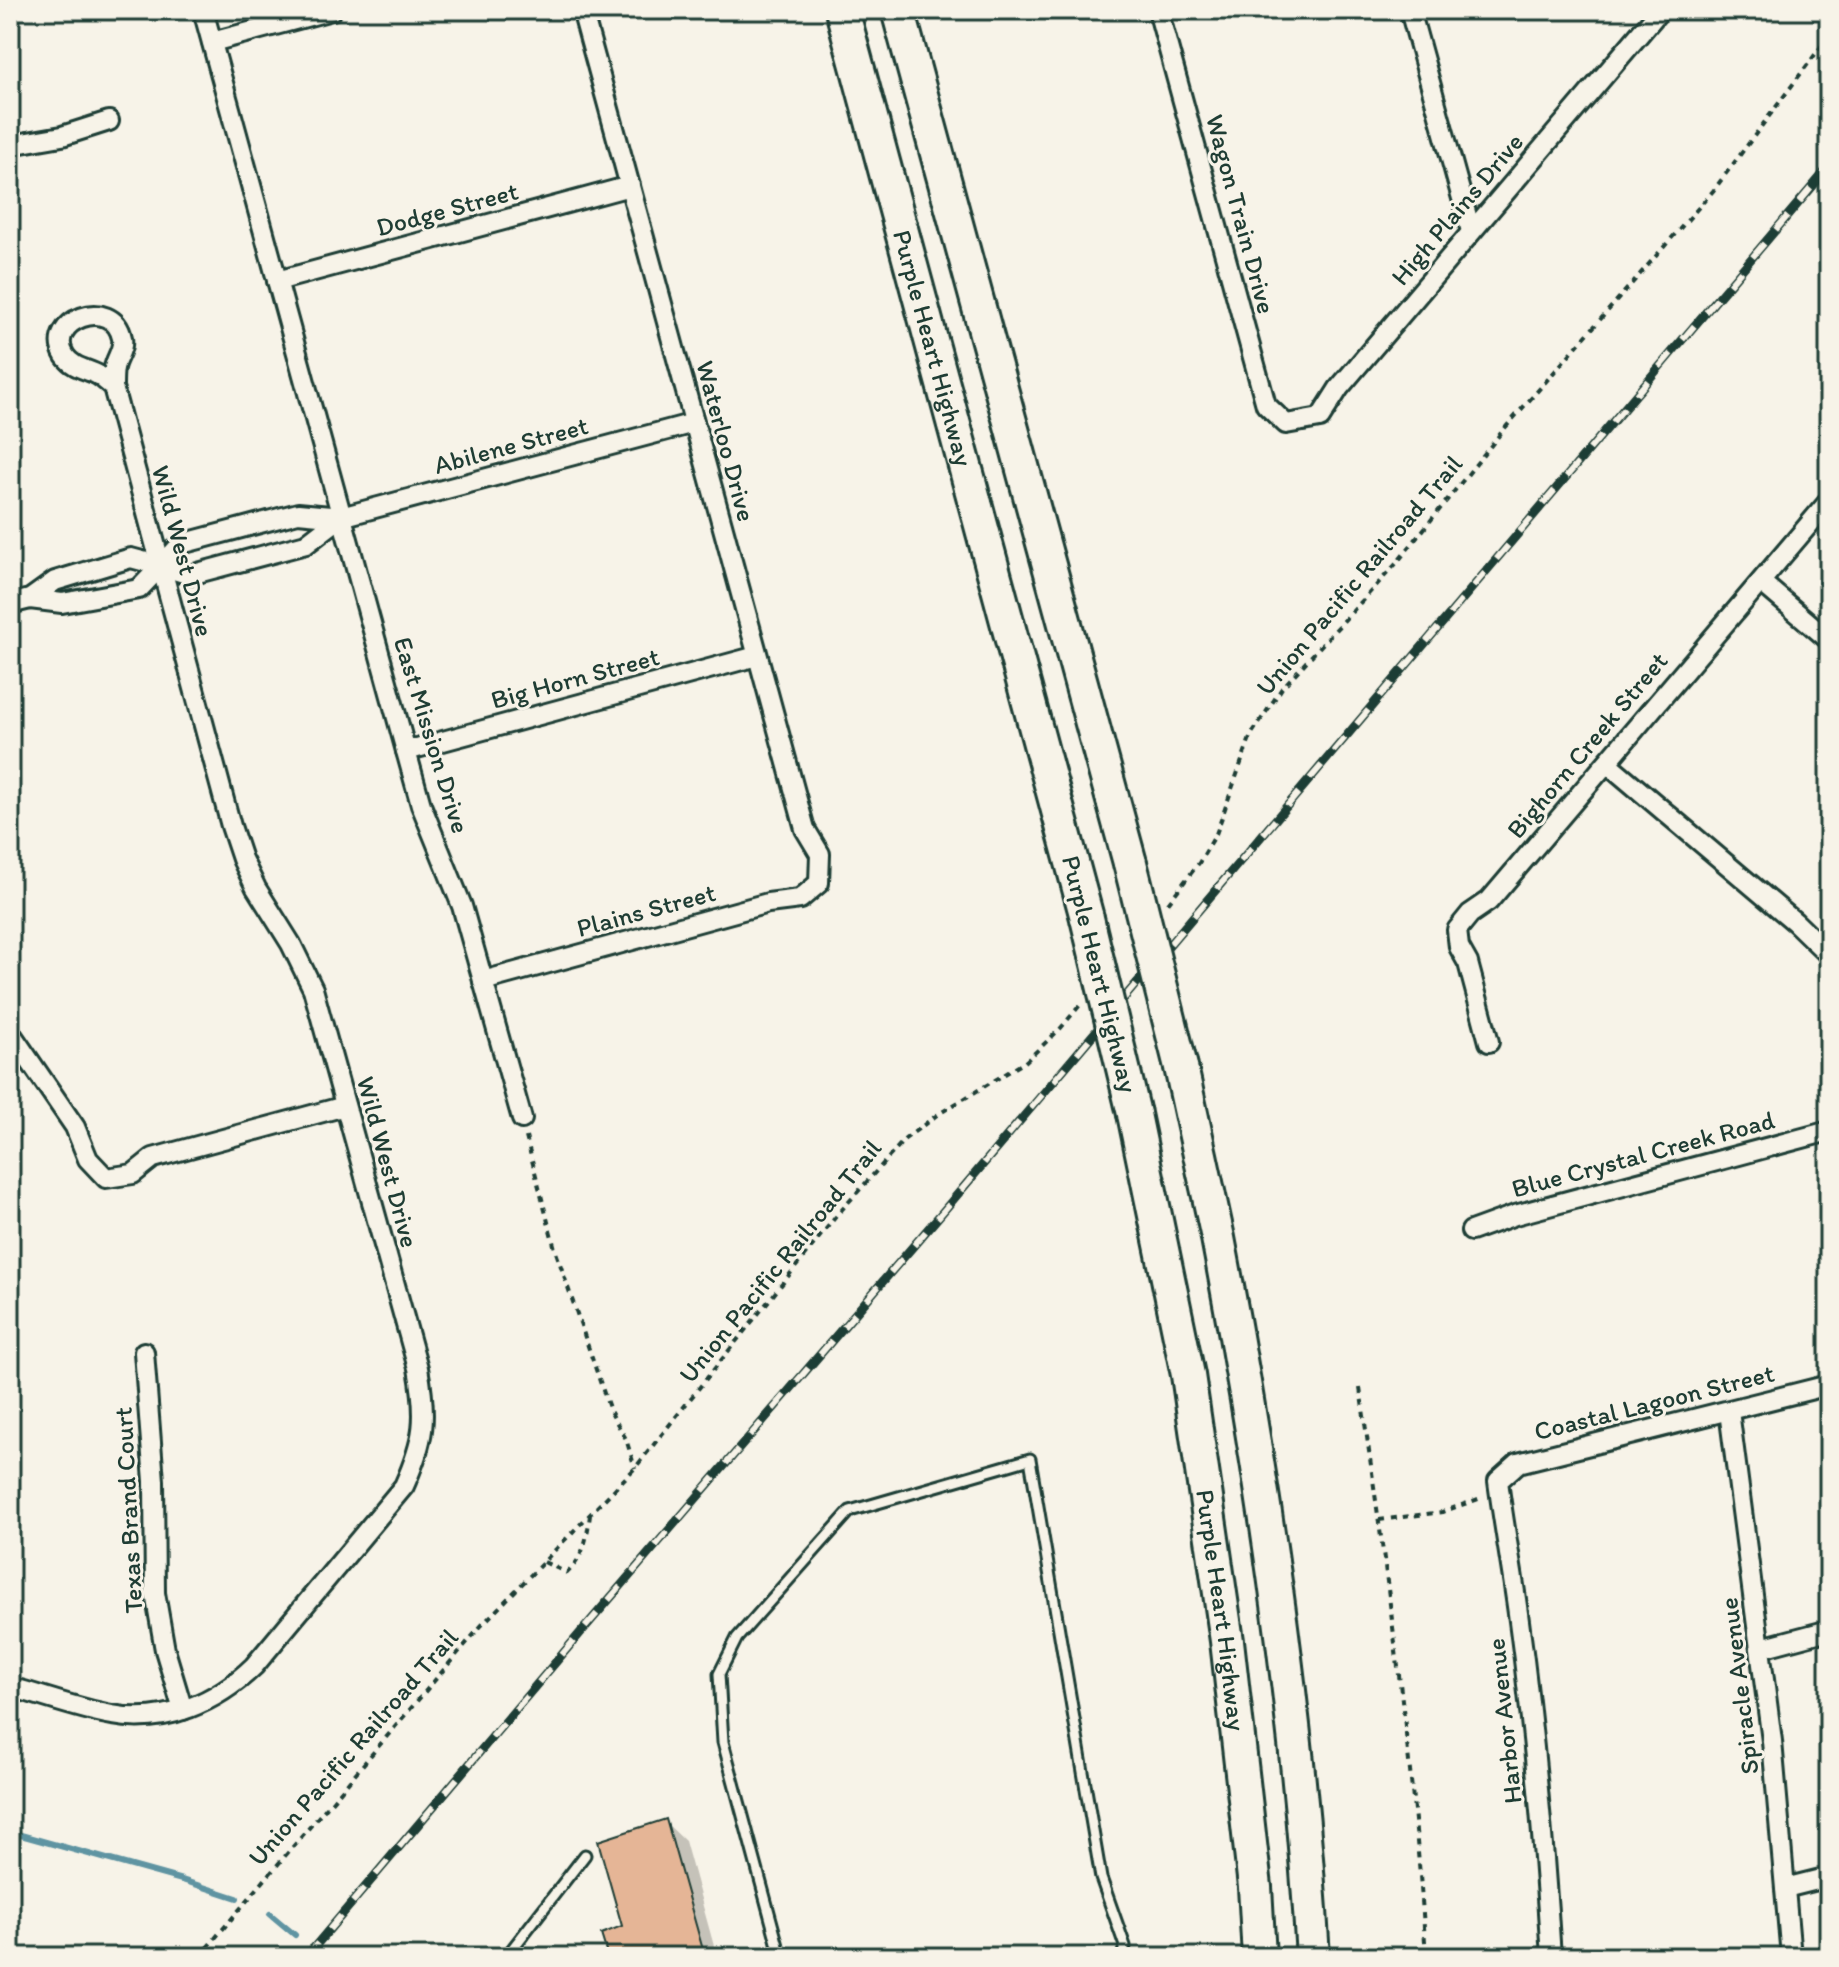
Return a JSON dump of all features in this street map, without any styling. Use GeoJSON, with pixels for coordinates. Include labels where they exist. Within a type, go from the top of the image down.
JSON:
{"type":"FeatureCollection","features":[{"type":"Feature","properties":{"kind":"highway","name":"Purple Heart Highway"},"geometry":{"type":"LineString","coordinates":[[842,10],[1087,918],[1134,1114],[1191,1391],[1227,1641],[1255,1887],[1259,1957]]}},
{"type":"Feature","properties":{"kind":"highway","name":"Purple Heart Highway"},"geometry":{"type":"LineString","coordinates":[[898,10],[1130,863],[1181,1067],[1217,1235],[1262,1492],[1298,1767],[1313,1957]]}},
{"type":"Feature","properties":{"kind":"street","name":"East Mission Drive"},"geometry":{"type":"LineString","coordinates":[[203,10],[421,805],[462,906],[522,1119]]}},
{"type":"Feature","properties":{"kind":"street"},"geometry":{"type":"LineString","coordinates":[[212,42],[332,10]]}},
{"type":"Feature","properties":{"kind":"street","name":"Waterloo Drive"},"geometry":{"type":"LineString","coordinates":[[582,10],[805,829],[820,854],[819,883]]}},
{"type":"Feature","properties":{"kind":"street","name":"Wagon Train Drive"},"geometry":{"type":"LineString","coordinates":[[1158,10],[1266,405],[1286,424]]}},
{"type":"Feature","properties":{"kind":"street"},"geometry":{"type":"LineString","coordinates":[[1410,10],[1471,231]]}},
{"type":"Feature","properties":{"kind":"street","name":"High Plains Drive"},"geometry":{"type":"LineString","coordinates":[[1286,424],[1320,418],[1339,388],[1660,10]]}},
{"type":"Feature","properties":{"kind":"street"},"geometry":{"type":"LineString","coordinates":[[10,145],[62,136],[109,121]]}},
{"type":"Feature","properties":{"kind":"street","name":"Dodge Street"},"geometry":{"type":"LineString","coordinates":[[277,281],[630,186]]}},
{"type":"Feature","properties":{"kind":"street","name":"Wild West Drive"},"geometry":{"type":"LineString","coordinates":[[10,1687],[114,1715],[141,1716],[183,1710],[218,1696],[254,1666],[404,1486],[416,1459],[424,1417],[418,1368],[313,989],[291,944],[256,888],[231,826],[113,387]]}},
{"type":"Feature","properties":{"kind":"street","name":"Abilene Street"},"geometry":{"type":"LineString","coordinates":[[10,604],[30,599],[62,603],[139,589],[181,544],[298,513],[341,517],[694,423]]}},
{"type":"Feature","properties":{"kind":"street","name":"Bighorn Creek Street"},"geometry":{"type":"LineString","coordinates":[[1489,1042],[1468,963],[1459,947],[1457,930],[1470,914],[1489,901],[1829,501]]}},
{"type":"Feature","properties":{"kind":"street","name":"Abilene Street"},"geometry":{"type":"LineString","coordinates":[[30,599],[55,581],[131,558],[190,575],[306,544],[341,517]]}},
{"type":"Feature","properties":{"kind":"street"},"geometry":{"type":"LineString","coordinates":[[1761,582],[1829,640]]}},
{"type":"Feature","properties":{"kind":"street","name":"Big Horn Street"},"geometry":{"type":"LineString","coordinates":[[406,751],[757,656]]}},
{"type":"Feature","properties":{"kind":"street"},"geometry":{"type":"LineString","coordinates":[[1607,763],[1795,922],[1829,955]]}},
{"type":"Feature","properties":{"kind":"street","name":"Plains Street"},"geometry":{"type":"LineString","coordinates":[[483,981],[768,903],[800,899],[819,883]]}},
{"type":"Feature","properties":{"kind":"street"},"geometry":{"type":"LineString","coordinates":[[10,1032],[75,1127],[88,1159],[106,1178],[133,1174],[153,1158],[345,1106]]}},
{"type":"Feature","properties":{"kind":"street","name":"Blue Crystal Creek Road"},"geometry":{"type":"LineString","coordinates":[[1471,1231],[1515,1215],[1829,1131]]}},
{"type":"Feature","properties":{"kind":"street","name":"Texas Brand Court"},"geometry":{"type":"LineString","coordinates":[[144,1352],[154,1481],[155,1593],[165,1650],[183,1710]]}},
{"type":"Feature","properties":{"kind":"street","name":"Coastal Lagoon Street"},"geometry":{"type":"LineString","coordinates":[[1498,1481],[1518,1463],[1829,1385]]}},
{"type":"Feature","properties":{"kind":"street","name":"Spiracle Avenue"},"geometry":{"type":"LineString","coordinates":[[1729,1411],[1772,1741],[1791,1957]]}},
{"type":"Feature","properties":{"kind":"street","name":"Harbor Avenue"},"geometry":{"type":"LineString","coordinates":[[1498,1481],[1527,1690],[1551,1957]]}},
{"type":"Feature","properties":{"kind":"street"},"geometry":{"type":"LineString","coordinates":[[1761,1648],[1829,1630]]}},
{"type":"Feature","properties":{"kind":"street"},"geometry":{"type":"LineString","coordinates":[[1785,1888],[1829,1877]]}},
{"type":"Feature","properties":{"kind":"lane"},"geometry":{"type":"LineString","coordinates":[[781,1957],[723,1742],[719,1674],[737,1638],[850,1511],[1030,1459],[1101,1878],[1125,1946],[1122,1957]]}},
{"type":"Feature","properties":{"kind":"lane"},"geometry":{"type":"LineString","coordinates":[[506,1957],[585,1855]]}},
{"type":"Feature","properties":{"kind":"path","name":"Union Pacific Railroad Trail"},"geometry":{"type":"LineString","coordinates":[[1159,913],[1199,863],[1216,834],[1251,735],[1282,688],[1395,565],[1505,428],[1713,191],[1829,36]]}},
{"type":"Feature","properties":{"kind":"path","name":"Union Pacific Railroad Trail"},"geometry":{"type":"LineString","coordinates":[[199,1957],[481,1626],[635,1468],[838,1214],[905,1139],[937,1115],[1025,1062],[1060,1029],[1090,994]]}},
{"type":"Feature","properties":{"kind":"path"},"geometry":{"type":"LineString","coordinates":[[522,1119],[555,1249],[610,1411],[626,1439],[635,1468]]}},
{"type":"Feature","properties":{"kind":"path"},"geometry":{"type":"LineString","coordinates":[[1360,1388],[1414,1812],[1426,1957]]}},
{"type":"Feature","properties":{"kind":"path"},"geometry":{"type":"LineString","coordinates":[[1379,1520],[1442,1512],[1481,1498],[1498,1481]]}},
{"type":"Feature","properties":{"kind":"path"},"geometry":{"type":"LineString","coordinates":[[544,1562],[567,1573],[575,1566],[584,1547],[590,1515]]}},
{"type":"Feature","properties":{"kind":"building"},"geometry":{"type":"Polygon","coordinates":[[[666,1819],[705,1957],[608,1957],[601,1934],[622,1926],[598,1841],[666,1819]]]}},
{"type":"Feature","properties":{"kind":"waterway"},"geometry":{"type":"LineString","coordinates":[[10,1832],[237,1898]]}},
{"type":"Feature","properties":{"kind":"waterway"},"geometry":{"type":"LineString","coordinates":[[270,1914],[295,1935]]}},
{"type":"Feature","properties":{"kind":"railway"},"geometry":{"type":"LineString","coordinates":[[306,1957],[1829,167]]}}]}
